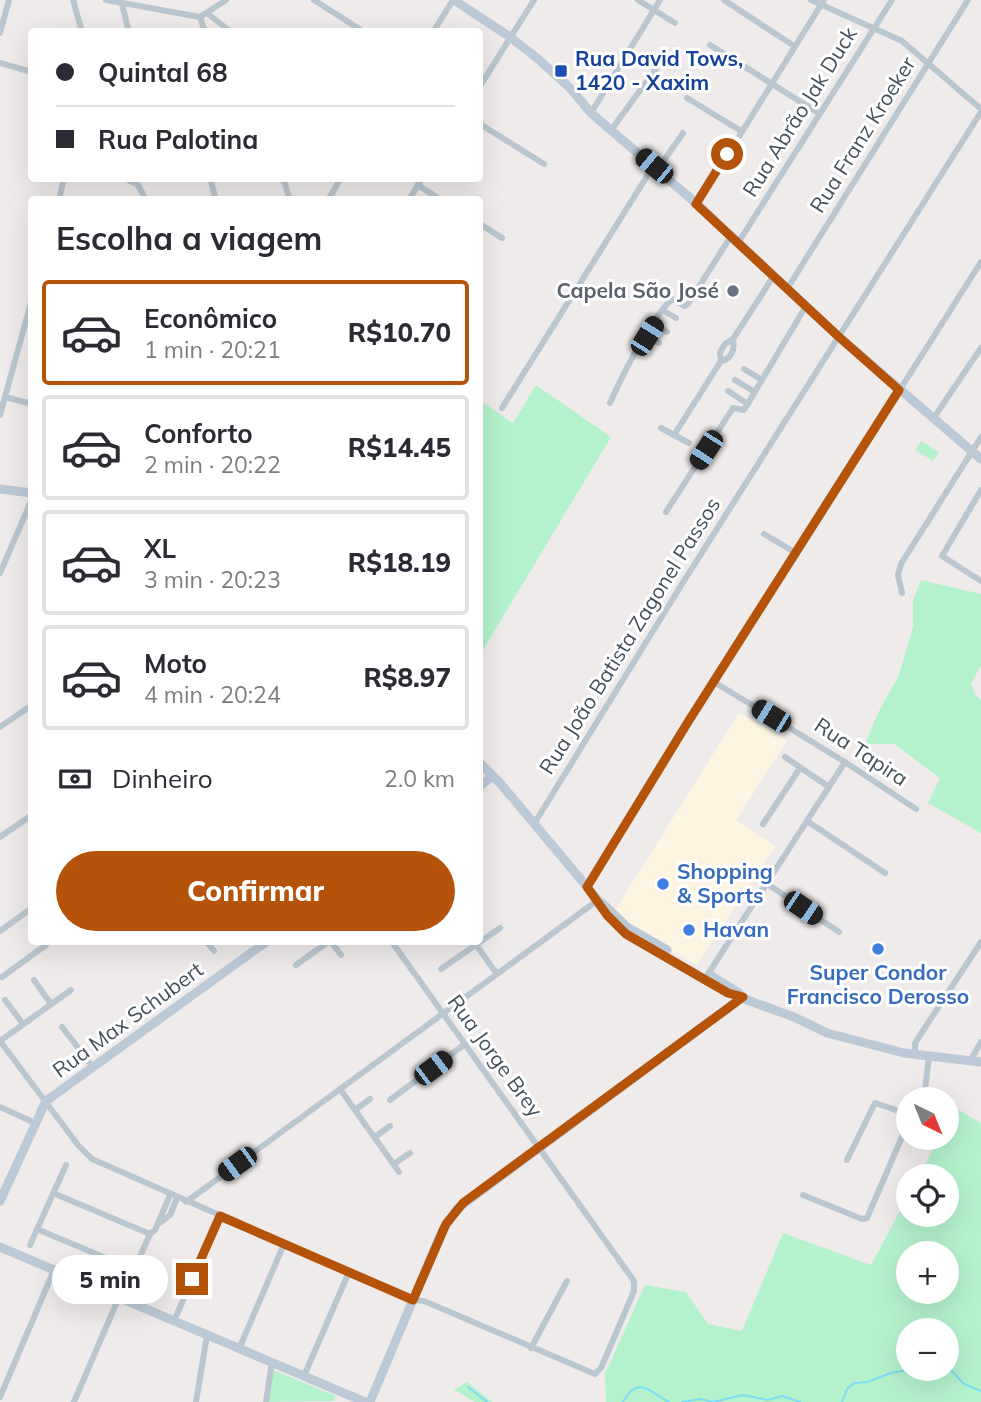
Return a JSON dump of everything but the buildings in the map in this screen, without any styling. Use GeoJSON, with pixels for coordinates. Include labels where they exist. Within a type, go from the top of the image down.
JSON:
{"type":"FeatureCollection","features":[{"type":"Feature","properties":{"kind":"main road"},"geometry":{"type":"LineString","coordinates":[[453,0],[510,37],[571,89],[591,113],[656,167],[839,337],[981,459]]}},
{"type":"Feature","properties":{"kind":"main road"},"geometry":{"type":"LineString","coordinates":[[0,489],[28,492]]}},
{"type":"Feature","properties":{"kind":"main road"},"geometry":{"type":"LineString","coordinates":[[483,766],[598,900],[634,932],[743,997]]}},
{"type":"Feature","properties":{"kind":"main road"},"geometry":{"type":"LineString","coordinates":[[483,784],[493,776]]}},
{"type":"Feature","properties":{"kind":"main road"},"geometry":{"type":"LineString","coordinates":[[598,900],[607,915],[626,934],[728,993],[827,1033],[915,1055],[981,1062]]}},
{"type":"Feature","properties":{"kind":"main road","name":"Rua Max Schubert"},"geometry":{"type":"LineString","coordinates":[[46,1101],[251,946]]}},
{"type":"Feature","properties":{"kind":"main road"},"geometry":{"type":"LineString","coordinates":[[0,1247],[368,1402],[451,1217],[463,1203],[743,997]]}},
{"type":"Feature","properties":{"kind":"main road"},"geometry":{"type":"LineString","coordinates":[[0,1201],[46,1101]]}},
{"type":"Feature","properties":{"kind":"street"},"geometry":{"type":"LineString","coordinates":[[0,33],[9,0]]}},
{"type":"Feature","properties":{"kind":"street"},"geometry":{"type":"LineString","coordinates":[[73,0],[81,28]]}},
{"type":"Feature","properties":{"kind":"street"},"geometry":{"type":"LineString","coordinates":[[106,0],[200,17],[226,0]]}},
{"type":"Feature","properties":{"kind":"street"},"geometry":{"type":"LineString","coordinates":[[314,0],[358,28]]}},
{"type":"Feature","properties":{"kind":"street"},"geometry":{"type":"LineString","coordinates":[[436,28],[453,0]]}},
{"type":"Feature","properties":{"kind":"street"},"geometry":{"type":"LineString","coordinates":[[483,81],[534,0]]}},
{"type":"Feature","properties":{"kind":"street"},"geometry":{"type":"LineString","coordinates":[[638,0],[675,23]]}},
{"type":"Feature","properties":{"kind":"street"},"geometry":{"type":"LineString","coordinates":[[591,113],[660,0]]}},
{"type":"Feature","properties":{"kind":"street"},"geometry":{"type":"LineString","coordinates":[[724,0],[794,46]]}},
{"type":"Feature","properties":{"kind":"street"},"geometry":{"type":"LineString","coordinates":[[811,0],[902,41],[981,110]]}},
{"type":"Feature","properties":{"kind":"street","name":"Rua Abrão Jak Duck"},"geometry":{"type":"LineString","coordinates":[[662,310],[672,299],[685,306],[688,304],[820,114],[892,0]]}},
{"type":"Feature","properties":{"kind":"street","name":"Rua Franz Kroeker"},"geometry":{"type":"LineString","coordinates":[[787,289],[968,0]]}},
{"type":"Feature","properties":{"kind":"street"},"geometry":{"type":"LineString","coordinates":[[696,204],[822,3]]}},
{"type":"Feature","properties":{"kind":"street"},"geometry":{"type":"LineString","coordinates":[[122,4],[128,28]]}},
{"type":"Feature","properties":{"kind":"street"},"geometry":{"type":"LineString","coordinates":[[208,14],[226,28]]}},
{"type":"Feature","properties":{"kind":"street"},"geometry":{"type":"LineString","coordinates":[[200,17],[204,28]]}},
{"type":"Feature","properties":{"kind":"street"},"geometry":{"type":"LineString","coordinates":[[710,45],[820,114]]}},
{"type":"Feature","properties":{"kind":"street"},"geometry":{"type":"LineString","coordinates":[[0,64],[28,71]]}},
{"type":"Feature","properties":{"kind":"street"},"geometry":{"type":"LineString","coordinates":[[611,130],[659,66]]}},
{"type":"Feature","properties":{"kind":"street"},"geometry":{"type":"LineString","coordinates":[[687,98],[741,131]]}},
{"type":"Feature","properties":{"kind":"street","name":"Rua João Batista Zagonel Passos"},"geometry":{"type":"LineString","coordinates":[[534,824],[981,110]]}},
{"type":"Feature","properties":{"kind":"street"},"geometry":{"type":"LineString","coordinates":[[483,126],[544,164]]}},
{"type":"Feature","properties":{"kind":"street"},"geometry":{"type":"LineString","coordinates":[[502,408],[656,167],[683,133]]}},
{"type":"Feature","properties":{"kind":"street"},"geometry":{"type":"LineString","coordinates":[[132,182],[138,185],[144,196]]}},
{"type":"Feature","properties":{"kind":"street"},"geometry":{"type":"LineString","coordinates":[[420,182],[436,196]]}},
{"type":"Feature","properties":{"kind":"street"},"geometry":{"type":"LineString","coordinates":[[483,226],[502,238]]}},
{"type":"Feature","properties":{"kind":"street"},"geometry":{"type":"LineString","coordinates":[[587,887],[981,261]]}},
{"type":"Feature","properties":{"kind":"street"},"geometry":{"type":"LineString","coordinates":[[721,361],[720,352],[725,344],[733,340],[773,277]]}},
{"type":"Feature","properties":{"kind":"street"},"geometry":{"type":"LineString","coordinates":[[666,512],[733,408],[743,411],[748,404],[806,306]]}},
{"type":"Feature","properties":{"kind":"street"},"geometry":{"type":"LineString","coordinates":[[0,415],[28,310]]}},
{"type":"Feature","properties":{"kind":"street"},"geometry":{"type":"LineString","coordinates":[[610,403],[624,372],[662,310],[676,318]]}},
{"type":"Feature","properties":{"kind":"street"},"geometry":{"type":"LineString","coordinates":[[654,323],[667,331]]}},
{"type":"Feature","properties":{"kind":"street"},"geometry":{"type":"LineString","coordinates":[[647,336],[659,343]]}},
{"type":"Feature","properties":{"kind":"street"},"geometry":{"type":"LineString","coordinates":[[674,435],[721,361],[730,356],[733,340]]}},
{"type":"Feature","properties":{"kind":"street"},"geometry":{"type":"LineString","coordinates":[[933,419],[981,348]]}},
{"type":"Feature","properties":{"kind":"street"},"geometry":{"type":"LineString","coordinates":[[744,369],[762,380]]}},
{"type":"Feature","properties":{"kind":"street"},"geometry":{"type":"LineString","coordinates":[[735,380],[755,392]]}},
{"type":"Feature","properties":{"kind":"street"},"geometry":{"type":"LineString","coordinates":[[728,391],[748,404]]}},
{"type":"Feature","properties":{"kind":"street"},"geometry":{"type":"LineString","coordinates":[[5,397],[28,403]]}},
{"type":"Feature","properties":{"kind":"street"},"geometry":{"type":"LineString","coordinates":[[661,428],[689,443]]}},
{"type":"Feature","properties":{"kind":"street"},"geometry":{"type":"LineString","coordinates":[[902,593],[898,575],[901,564],[981,437]]}},
{"type":"Feature","properties":{"kind":"street"},"geometry":{"type":"LineString","coordinates":[[981,491],[942,556],[981,581]]}},
{"type":"Feature","properties":{"kind":"street"},"geometry":{"type":"LineString","coordinates":[[0,573],[28,508]]}},
{"type":"Feature","properties":{"kind":"street"},"geometry":{"type":"LineString","coordinates":[[764,534],[796,553]]}},
{"type":"Feature","properties":{"kind":"street","name":"Rua Tapira"},"geometry":{"type":"LineString","coordinates":[[714,682],[916,809]]}},
{"type":"Feature","properties":{"kind":"street"},"geometry":{"type":"LineString","coordinates":[[0,727],[28,708]]}},
{"type":"Feature","properties":{"kind":"street"},"geometry":{"type":"LineString","coordinates":[[785,757],[829,787]]}},
{"type":"Feature","properties":{"kind":"street"},"geometry":{"type":"LineString","coordinates":[[708,974],[845,762]]}},
{"type":"Feature","properties":{"kind":"street"},"geometry":{"type":"LineString","coordinates":[[763,824],[800,768]]}},
{"type":"Feature","properties":{"kind":"street"},"geometry":{"type":"LineString","coordinates":[[0,837],[28,817]]}},
{"type":"Feature","properties":{"kind":"street"},"geometry":{"type":"LineString","coordinates":[[807,821],[885,873]]}},
{"type":"Feature","properties":{"kind":"street"},"geometry":{"type":"LineString","coordinates":[[766,883],[839,932]]}},
{"type":"Feature","properties":{"kind":"street"},"geometry":{"type":"LineString","coordinates":[[186,1202],[598,900]]}},
{"type":"Feature","properties":{"kind":"street"},"geometry":{"type":"LineString","coordinates":[[0,931],[28,911]]}},
{"type":"Feature","properties":{"kind":"street"},"geometry":{"type":"LineString","coordinates":[[483,938],[500,928]]}},
{"type":"Feature","properties":{"kind":"street"},"geometry":{"type":"LineString","coordinates":[[915,1055],[915,1043],[922,1031],[981,942]]}},
{"type":"Feature","properties":{"kind":"street"},"geometry":{"type":"LineString","coordinates":[[3,978],[46,945]]}},
{"type":"Feature","properties":{"kind":"street"},"geometry":{"type":"LineString","coordinates":[[209,945],[214,951]]}},
{"type":"Feature","properties":{"kind":"street"},"geometry":{"type":"LineString","coordinates":[[296,965],[325,945]]}},
{"type":"Feature","properties":{"kind":"street"},"geometry":{"type":"LineString","coordinates":[[332,945],[341,955]]}},
{"type":"Feature","properties":{"kind":"street","name":"Rua Jorge Brey"},"geometry":{"type":"LineString","coordinates":[[394,945],[635,1284],[597,1372],[590,1373],[531,1348]]}},
{"type":"Feature","properties":{"kind":"street"},"geometry":{"type":"LineString","coordinates":[[441,969],[472,945]]}},
{"type":"Feature","properties":{"kind":"street"},"geometry":{"type":"LineString","coordinates":[[476,945],[497,974]]}},
{"type":"Feature","properties":{"kind":"street"},"geometry":{"type":"LineString","coordinates":[[34,980],[51,1004]]}},
{"type":"Feature","properties":{"kind":"street"},"geometry":{"type":"LineString","coordinates":[[71,990],[0,1041],[82,1150],[92,1159],[413,1300],[424,1301],[531,1348],[567,1281]]}},
{"type":"Feature","properties":{"kind":"street"},"geometry":{"type":"LineString","coordinates":[[5,1000],[23,1024]]}},
{"type":"Feature","properties":{"kind":"street"},"geometry":{"type":"LineString","coordinates":[[62,1027],[93,1067]]}},
{"type":"Feature","properties":{"kind":"street"},"geometry":{"type":"LineString","coordinates":[[970,1061],[981,1042]]}},
{"type":"Feature","properties":{"kind":"street"},"geometry":{"type":"LineString","coordinates":[[390,1100],[465,1044]]}},
{"type":"Feature","properties":{"kind":"street"},"geometry":{"type":"LineString","coordinates":[[925,1087],[929,1056]]}},
{"type":"Feature","properties":{"kind":"street"},"geometry":{"type":"LineString","coordinates":[[340,1089],[399,1172]]}},
{"type":"Feature","properties":{"kind":"street"},"geometry":{"type":"LineString","coordinates":[[355,1110],[370,1099]]}},
{"type":"Feature","properties":{"kind":"street"},"geometry":{"type":"LineString","coordinates":[[847,1160],[875,1103],[896,1110]]}},
{"type":"Feature","properties":{"kind":"street"},"geometry":{"type":"LineString","coordinates":[[0,1107],[35,1123]]}},
{"type":"Feature","properties":{"kind":"street"},"geometry":{"type":"LineString","coordinates":[[375,1137],[390,1126]]}},
{"type":"Feature","properties":{"kind":"street"},"geometry":{"type":"LineString","coordinates":[[803,1195],[862,1219],[867,1218],[896,1150]]}},
{"type":"Feature","properties":{"kind":"street"},"geometry":{"type":"LineString","coordinates":[[394,1164],[410,1153]]}},
{"type":"Feature","properties":{"kind":"street"},"geometry":{"type":"LineString","coordinates":[[30,1245],[66,1165]]}},
{"type":"Feature","properties":{"kind":"street"},"geometry":{"type":"LineString","coordinates":[[53,1193],[150,1234]]}},
{"type":"Feature","properties":{"kind":"street"},"geometry":{"type":"LineString","coordinates":[[127,1286],[150,1234],[170,1215],[174,1196]]}},
{"type":"Feature","properties":{"kind":"street"},"geometry":{"type":"LineString","coordinates":[[174,1321],[220,1216]]}},
{"type":"Feature","properties":{"kind":"street"},"geometry":{"type":"LineString","coordinates":[[37,1229],[134,1270]]}},
{"type":"Feature","properties":{"kind":"street"},"geometry":{"type":"LineString","coordinates":[[239,1349],[285,1244]]}},
{"type":"Feature","properties":{"kind":"street"},"geometry":{"type":"LineString","coordinates":[[0,1397],[54,1270]]}},
{"type":"Feature","properties":{"kind":"street"},"geometry":{"type":"LineString","coordinates":[[304,1376],[349,1272]]}},
{"type":"Feature","properties":{"kind":"street"},"geometry":{"type":"LineString","coordinates":[[85,1402],[75,1400],[118,1297]]}},
{"type":"Feature","properties":{"kind":"street"},"geometry":{"type":"LineString","coordinates":[[196,1402],[207,1335]]}},
{"type":"Feature","properties":{"kind":"street"},"geometry":{"type":"LineString","coordinates":[[266,1402],[272,1362]]}},
{"type":"Feature","properties":{"kind":"shaded area"},"geometry":{"type":"Polygon","coordinates":[[[739,713],[787,741],[736,820],[775,846],[697,965],[633,927],[614,912],[739,713]]]}},
{"type":"Feature","properties":{"kind":"green space"},"geometry":{"type":"Polygon","coordinates":[[[536,385],[611,437],[483,650],[484,403],[513,423],[536,385]]]}},
{"type":"Feature","properties":{"kind":"green space"},"geometry":{"type":"Polygon","coordinates":[[[921,441],[939,452],[933,461],[915,450],[921,441]]]}},
{"type":"Feature","properties":{"kind":"green space"},"geometry":{"type":"Polygon","coordinates":[[[921,580],[981,594],[981,665],[971,684],[975,695],[981,700],[981,833],[928,803],[940,778],[894,744],[865,744],[899,675],[913,627],[913,601],[921,580]]]}},
{"type":"Feature","properties":{"kind":"green space"},"geometry":{"type":"Polygon","coordinates":[[[959,1110],[981,1123],[981,1402],[606,1402],[605,1374],[645,1285],[686,1292],[708,1324],[742,1331],[783,1233],[871,1265],[896,1218],[896,1227],[959,1227],[959,1164],[925,1164],[933,1150],[959,1150],[959,1110]]]}},
{"type":"Feature","properties":{"kind":"green space"},"geometry":{"type":"Polygon","coordinates":[[[273,1370],[336,1396],[333,1401],[268,1402],[273,1370]]]}},
{"type":"Feature","properties":{"kind":"green space"},"geometry":{"type":"Polygon","coordinates":[[[467,1382],[492,1402],[475,1402],[454,1390],[467,1382]]]}},
{"type":"Feature","properties":{"kind":"waterway"},"geometry":{"type":"LineString","coordinates":[[842,1402],[847,1389],[854,1383],[867,1382],[896,1372]]}},
{"type":"Feature","properties":{"kind":"waterway"},"geometry":{"type":"LineString","coordinates":[[959,1379],[964,1384],[981,1391]]}},
{"type":"Feature","properties":{"kind":"waterway"},"geometry":{"type":"LineString","coordinates":[[468,1387],[487,1402]]}},
{"type":"Feature","properties":{"kind":"waterway"},"geometry":{"type":"LineString","coordinates":[[623,1402],[629,1393],[640,1387],[669,1402]]}},
{"type":"Feature","properties":{"kind":"waterway"},"geometry":{"type":"LineString","coordinates":[[682,1402],[700,1399],[713,1402],[743,1395],[768,1400],[782,1396],[800,1402]]}},
{"type":"Feature","properties":{"kind":"place","name":"Rua David Tows, 1420 - Xaxim"},"geometry":{"type":"Point","coordinates":[561,71]}},
{"type":"Feature","properties":{"kind":"place","name":"Capela São José"},"geometry":{"type":"Point","coordinates":[733,291]}},
{"type":"Feature","properties":{"kind":"place","name":"Shopping & Sports"},"geometry":{"type":"Point","coordinates":[663,884]}},
{"type":"Feature","properties":{"kind":"place","name":"Havan"},"geometry":{"type":"Point","coordinates":[689,930]}},
{"type":"Feature","properties":{"kind":"place","name":"Super Condor Francisco Derosso"},"geometry":{"type":"Point","coordinates":[878,949]}},
{"type":"Feature","properties":{"kind":"route"},"geometry":{"type":"LineString","coordinates":[[192,1279],[220,1216],[413,1300],[446,1224],[463,1203],[743,997],[728,993],[626,934],[616,926],[587,887],[688,722],[899,390],[696,204],[727,154]]}}]}
